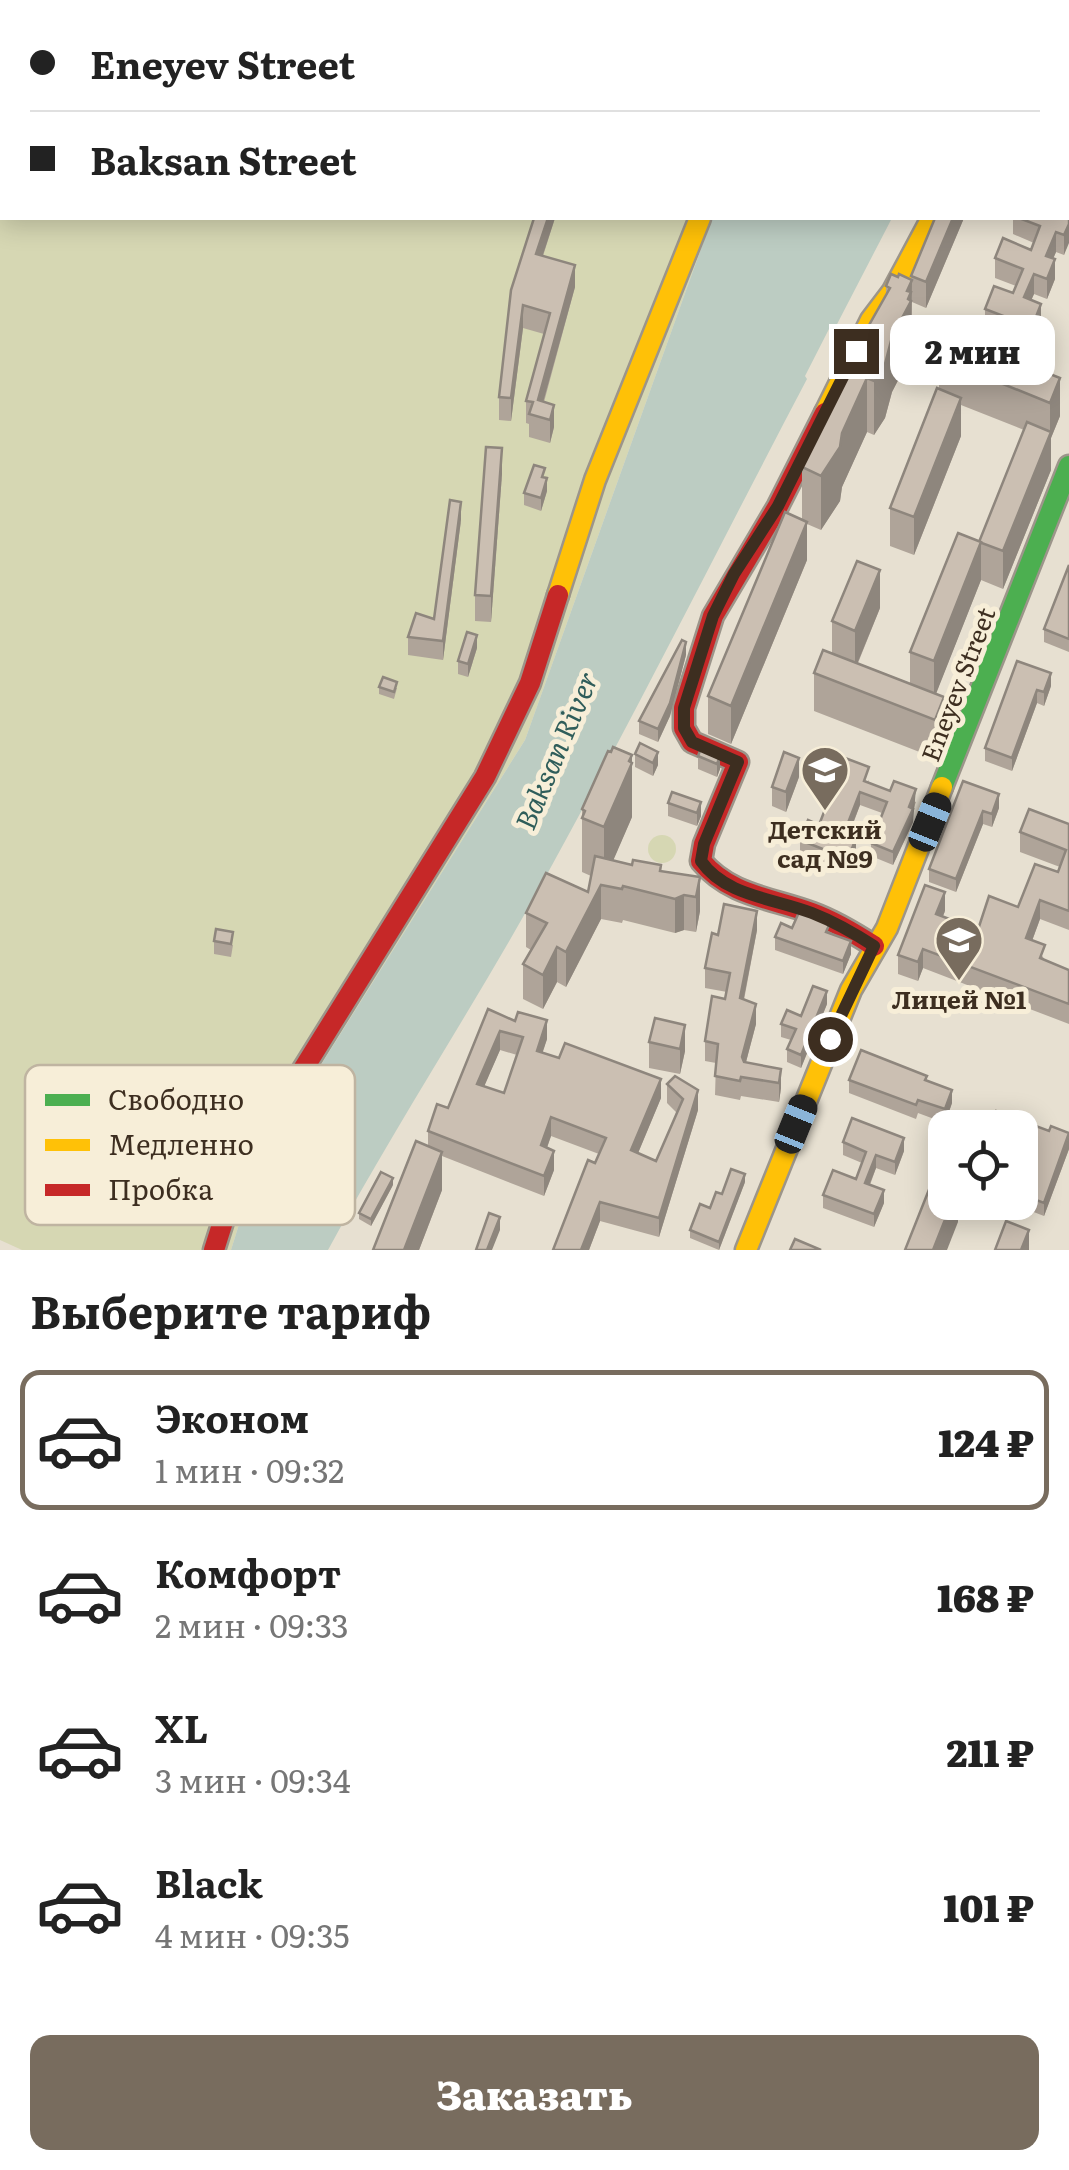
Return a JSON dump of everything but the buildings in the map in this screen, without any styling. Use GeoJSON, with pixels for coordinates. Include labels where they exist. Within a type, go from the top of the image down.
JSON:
{"type":"FeatureCollection","features":[{"type":"Feature","properties":{"kind":"street"},"geometry":{"type":"LineString","coordinates":[[306,1065],[484,777],[530,683],[595,480],[699,220]]}},
{"type":"Feature","properties":{"kind":"street"},"geometry":{"type":"LineString","coordinates":[[874,946],[842,925],[737,890],[711,876],[701,861],[704,844],[738,762],[692,742],[684,728],[684,708],[713,616],[734,574],[778,506],[871,320],[893,290],[931,220]]}},
{"type":"Feature","properties":{"kind":"street","name":"Eneyev Street"},"geometry":{"type":"LineString","coordinates":[[746,1250],[830,1039],[874,946],[887,928],[1069,466]]}},
{"type":"Feature","properties":{"kind":"street"},"geometry":{"type":"LineString","coordinates":[[214,1250],[222,1225]]}},
{"type":"Feature","properties":{"kind":"green space"},"geometry":{"type":"Polygon","coordinates":[[[0,220],[711,220],[525,740],[321,1065],[25,1065],[25,1225],[239,1225],[231,1250],[22,1250],[0,1240],[0,220]]]}},
{"type":"Feature","properties":{"kind":"green space"},"geometry":{"type":"Polygon","coordinates":[[[662,835],[672,839],[676,849],[672,859],[662,863],[652,859],[648,849],[652,839],[662,835]]]}},
{"type":"Feature","properties":{"kind":"water","name":"Baksan River"},"geometry":{"type":"Polygon","coordinates":[[[711,220],[891,220],[834,330],[829,329],[805,376],[807,379],[567,838],[355,1202],[355,1065],[321,1065],[525,740],[711,220]]]}},
{"type":"Feature","properties":{"kind":"water"},"geometry":{"type":"Polygon","coordinates":[[[239,1225],[342,1225],[328,1250],[231,1250],[239,1225]]]}},
{"type":"Feature","properties":{"kind":"traffic: fast"},"geometry":{"type":"LineString","coordinates":[[942,787],[1069,466]]}},
{"type":"Feature","properties":{"kind":"traffic: slow"},"geometry":{"type":"LineString","coordinates":[[558,595],[595,480],[699,220]]}},
{"type":"Feature","properties":{"kind":"traffic: slow"},"geometry":{"type":"LineString","coordinates":[[825,413],[871,320],[893,291],[931,220]]}},
{"type":"Feature","properties":{"kind":"traffic: slow"},"geometry":{"type":"LineString","coordinates":[[746,1250],[851,990],[887,928],[942,787]]}},
{"type":"Feature","properties":{"kind":"traffic: jam"},"geometry":{"type":"LineString","coordinates":[[825,413],[778,506],[713,616],[684,708],[684,728],[692,742],[738,762],[704,844],[701,861],[738,889],[820,916],[874,946]]}},
{"type":"Feature","properties":{"kind":"traffic: jam"},"geometry":{"type":"LineString","coordinates":[[306,1065],[485,777],[530,683],[558,595]]}},
{"type":"Feature","properties":{"kind":"traffic: jam"},"geometry":{"type":"LineString","coordinates":[[214,1250],[222,1225]]}},
{"type":"Feature","properties":{"kind":"place","name":"Детский сад №9"},"geometry":{"type":"Point","coordinates":[825,812]}},
{"type":"Feature","properties":{"kind":"place","name":"Лицей №1"},"geometry":{"type":"Point","coordinates":[959,982]}},
{"type":"Feature","properties":{"kind":"route"},"geometry":{"type":"LineString","coordinates":[[830,1039],[874,946],[842,925],[737,890],[711,876],[701,861],[704,844],[738,762],[692,742],[684,728],[684,708],[713,616],[734,574],[778,506],[856,351]]}}]}
